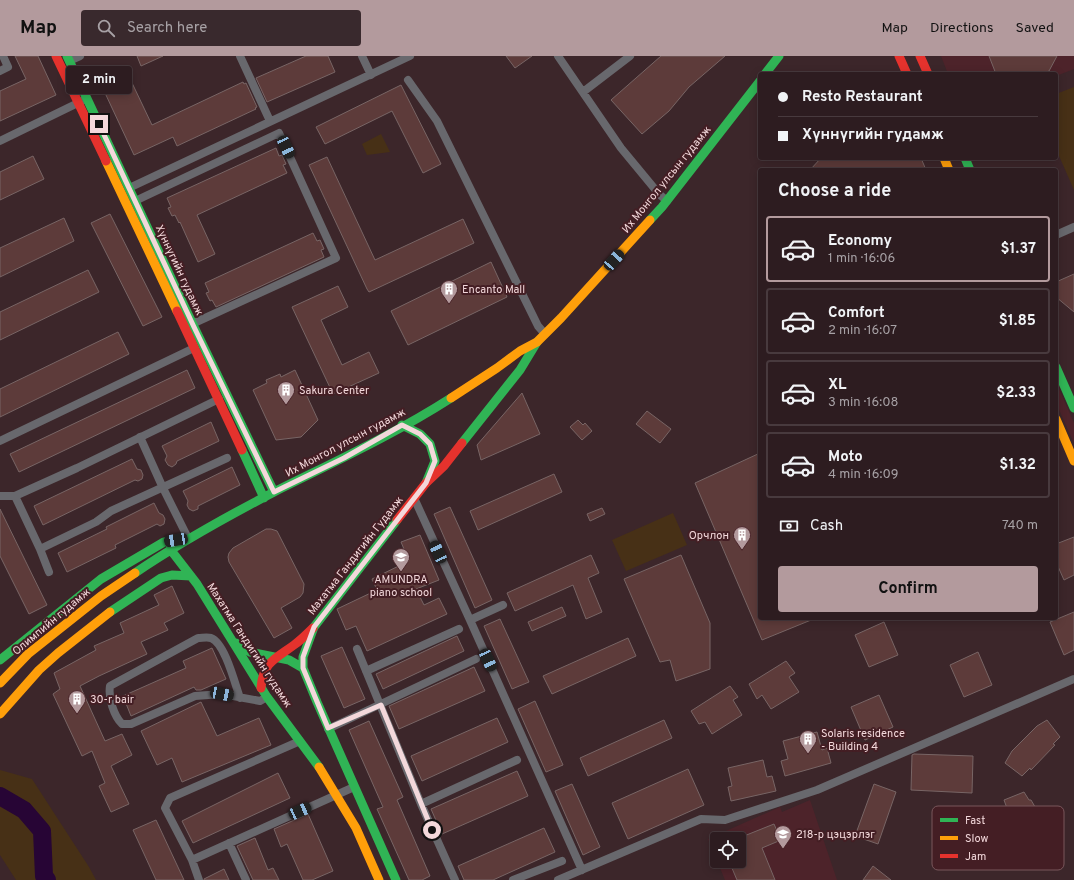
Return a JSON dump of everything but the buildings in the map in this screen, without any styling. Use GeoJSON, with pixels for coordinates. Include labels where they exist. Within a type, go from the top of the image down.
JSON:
{"type":"FeatureCollection","features":[{"type":"Feature","properties":{"kind":"main road","name":"Хүннүгийн гудамж"},"geometry":{"type":"LineString","coordinates":[[56,56],[219,399],[264,498]]}},
{"type":"Feature","properties":{"kind":"main road"},"geometry":{"type":"LineString","coordinates":[[767,72],[779,56]]}},
{"type":"Feature","properties":{"kind":"main road"},"geometry":{"type":"LineString","coordinates":[[899,56],[906,72]]}},
{"type":"Feature","properties":{"kind":"main road"},"geometry":{"type":"LineString","coordinates":[[920,56],[927,72]]}},
{"type":"Feature","properties":{"kind":"main road","name":"Хүннүгийн гудамж"},"geometry":{"type":"LineString","coordinates":[[68,59],[192,324],[274,492]]}},
{"type":"Feature","properties":{"kind":"main road","name":"Их Монгол улсын гудамж"},"geometry":{"type":"LineString","coordinates":[[426,483],[444,466],[520,370],[537,342],[561,318],[667,201],[758,84]]}},
{"type":"Feature","properties":{"kind":"main road","name":"Их Монгол улсын гудамж"},"geometry":{"type":"LineString","coordinates":[[101,596],[188,538],[274,492],[344,458],[402,425],[431,411],[498,368],[520,351],[537,342]]}},
{"type":"Feature","properties":{"kind":"main road"},"geometry":{"type":"LineString","coordinates":[[1058,372],[1074,408]]}},
{"type":"Feature","properties":{"kind":"main road"},"geometry":{"type":"LineString","coordinates":[[1058,424],[1074,461]]}},
{"type":"Feature","properties":{"kind":"main road"},"geometry":{"type":"LineString","coordinates":[[402,425],[420,434],[430,444],[435,461],[426,483]]}},
{"type":"Feature","properties":{"kind":"main road","name":"Махатма Гандигийн Гудамж"},"geometry":{"type":"LineString","coordinates":[[303,668],[303,657],[314,627],[426,483]]}},
{"type":"Feature","properties":{"kind":"main road"},"geometry":{"type":"LineString","coordinates":[[0,660],[101,579],[164,542],[188,538]]}},
{"type":"Feature","properties":{"kind":"main road","name":"Махатма Гандигийн гудамж"},"geometry":{"type":"LineString","coordinates":[[170,549],[191,576],[267,697],[325,775],[356,828],[379,880]]}},
{"type":"Feature","properties":{"kind":"main road"},"geometry":{"type":"LineString","coordinates":[[0,714],[39,670],[110,612],[161,578],[172,575],[191,576]]}},
{"type":"Feature","properties":{"kind":"main road","name":"Олимпийн гудамж"},"geometry":{"type":"LineString","coordinates":[[0,683],[28,654],[101,596]]}},
{"type":"Feature","properties":{"kind":"main road"},"geometry":{"type":"LineString","coordinates":[[262,688],[261,678],[266,666],[274,657],[295,644],[314,627]]}},
{"type":"Feature","properties":{"kind":"main road"},"geometry":{"type":"LineString","coordinates":[[232,640],[250,652],[289,660],[303,668],[328,728],[396,880]]}},
{"type":"Feature","properties":{"kind":"street"},"geometry":{"type":"LineString","coordinates":[[0,72],[8,67],[3,56]]}},
{"type":"Feature","properties":{"kind":"street"},"geometry":{"type":"LineString","coordinates":[[68,59],[80,56]]}},
{"type":"Feature","properties":{"kind":"street"},"geometry":{"type":"LineString","coordinates":[[240,56],[270,122]]}},
{"type":"Feature","properties":{"kind":"street"},"geometry":{"type":"LineString","coordinates":[[362,56],[371,75]]}},
{"type":"Feature","properties":{"kind":"street"},"geometry":{"type":"LineString","coordinates":[[129,188],[410,56]]}},
{"type":"Feature","properties":{"kind":"street"},"geometry":{"type":"LineString","coordinates":[[558,56],[621,148],[659,194],[667,201]]}},
{"type":"Feature","properties":{"kind":"street"},"geometry":{"type":"LineString","coordinates":[[583,92],[630,56]]}},
{"type":"Feature","properties":{"kind":"street"},"geometry":{"type":"LineString","coordinates":[[408,80],[437,121],[538,326],[545,334]]}},
{"type":"Feature","properties":{"kind":"street"},"geometry":{"type":"LineString","coordinates":[[0,141],[87,99]]}},
{"type":"Feature","properties":{"kind":"street"},"geometry":{"type":"LineString","coordinates":[[135,201],[279,133],[336,258],[192,324]]}},
{"type":"Feature","properties":{"kind":"street"},"geometry":{"type":"LineString","coordinates":[[1058,234],[1074,227]]}},
{"type":"Feature","properties":{"kind":"street"},"geometry":{"type":"LineString","coordinates":[[0,441],[194,348]]}},
{"type":"Feature","properties":{"kind":"street"},"geometry":{"type":"LineString","coordinates":[[0,496],[15,496],[77,468],[219,399]]}},
{"type":"Feature","properties":{"kind":"street"},"geometry":{"type":"LineString","coordinates":[[140,437],[188,538]]}},
{"type":"Feature","properties":{"kind":"street"},"geometry":{"type":"LineString","coordinates":[[40,549],[96,522],[111,511],[227,458]]}},
{"type":"Feature","properties":{"kind":"street"},"geometry":{"type":"LineString","coordinates":[[15,496],[49,572]]}},
{"type":"Feature","properties":{"kind":"street"},"geometry":{"type":"LineString","coordinates":[[414,498],[582,870]]}},
{"type":"Feature","properties":{"kind":"street"},"geometry":{"type":"LineString","coordinates":[[470,620],[503,605]]}},
{"type":"Feature","properties":{"kind":"street"},"geometry":{"type":"LineString","coordinates":[[366,670],[459,629]]}},
{"type":"Feature","properties":{"kind":"street"},"geometry":{"type":"LineString","coordinates":[[240,698],[226,656],[217,642],[210,638],[198,638],[110,686],[109,692],[117,719],[122,724],[130,724],[195,696],[222,694],[240,698],[260,701],[267,697]]}},
{"type":"Feature","properties":{"kind":"street"},"geometry":{"type":"LineString","coordinates":[[357,649],[421,804],[455,880]]}},
{"type":"Feature","properties":{"kind":"street"},"geometry":{"type":"LineString","coordinates":[[328,728],[381,705],[476,659]]}},
{"type":"Feature","properties":{"kind":"street"},"geometry":{"type":"LineString","coordinates":[[563,879],[701,819],[725,820],[817,790],[1074,679]]}},
{"type":"Feature","properties":{"kind":"street"},"geometry":{"type":"LineString","coordinates":[[199,880],[192,860],[165,808],[170,798],[300,741]]}},
{"type":"Feature","properties":{"kind":"street"},"geometry":{"type":"LineString","coordinates":[[421,804],[517,760]]}},
{"type":"Feature","properties":{"kind":"street"},"geometry":{"type":"LineString","coordinates":[[192,860],[354,787]]}},
{"type":"Feature","properties":{"kind":"street"},"geometry":{"type":"LineString","coordinates":[[229,843],[246,880]]}},
{"type":"Feature","properties":{"kind":"street"},"geometry":{"type":"LineString","coordinates":[[514,880],[562,861]]}},
{"type":"Feature","properties":{"kind":"shaded area"},"geometry":{"type":"Polygon","coordinates":[[[941,56],[1074,56],[1074,69],[1058,75],[1058,72],[947,72],[941,56]]]}},
{"type":"Feature","properties":{"kind":"shaded area"},"geometry":{"type":"Polygon","coordinates":[[[1074,87],[1074,190],[1058,154],[1058,93],[1074,87]]]}},
{"type":"Feature","properties":{"kind":"shaded area"},"geometry":{"type":"Polygon","coordinates":[[[381,134],[390,152],[367,155],[362,144],[381,134]]]}},
{"type":"Feature","properties":{"kind":"shaded area"},"geometry":{"type":"Polygon","coordinates":[[[1058,387],[1074,423],[1074,443],[1058,407],[1058,387]]]}},
{"type":"Feature","properties":{"kind":"shaded area"},"geometry":{"type":"Polygon","coordinates":[[[673,513],[687,545],[626,571],[612,540],[673,513]]]}},
{"type":"Feature","properties":{"kind":"shaded area"},"geometry":{"type":"Polygon","coordinates":[[[0,770],[32,779],[96,880],[16,880],[0,855],[0,770]]]}},
{"type":"Feature","properties":{"kind":"shaded area","name":"218-р цэцэрлэг"},"geometry":{"type":"Polygon","coordinates":[[[810,800],[837,880],[725,880],[720,868],[746,868],[746,832],[724,832],[780,807],[782,812],[810,800]]]}},
{"type":"Feature","properties":{"kind":"waterway"},"geometry":{"type":"LineString","coordinates":[[0,796],[24,810],[42,831],[44,876],[47,880]]}},
{"type":"Feature","properties":{"kind":"traffic: fast"},"geometry":{"type":"LineString","coordinates":[[67,56],[194,327],[274,492]]}},
{"type":"Feature","properties":{"kind":"traffic: fast"},"geometry":{"type":"LineString","coordinates":[[767,72],[779,56]]}},
{"type":"Feature","properties":{"kind":"traffic: fast"},"geometry":{"type":"LineString","coordinates":[[650,220],[662,207],[758,84]]}},
{"type":"Feature","properties":{"kind":"traffic: fast"},"geometry":{"type":"LineString","coordinates":[[966,160],[969,168]]}},
{"type":"Feature","properties":{"kind":"traffic: fast"},"geometry":{"type":"LineString","coordinates":[[462,443],[520,370],[537,342]]}},
{"type":"Feature","properties":{"kind":"traffic: fast"},"geometry":{"type":"LineString","coordinates":[[1058,372],[1074,408]]}},
{"type":"Feature","properties":{"kind":"traffic: fast"},"geometry":{"type":"LineString","coordinates":[[135,573],[169,551],[221,521],[274,492],[386,436],[451,398]]}},
{"type":"Feature","properties":{"kind":"traffic: fast"},"geometry":{"type":"LineString","coordinates":[[402,425],[420,434],[430,444],[435,461],[426,483]]}},
{"type":"Feature","properties":{"kind":"traffic: fast"},"geometry":{"type":"LineString","coordinates":[[242,450],[264,498]]}},
{"type":"Feature","properties":{"kind":"traffic: fast"},"geometry":{"type":"LineString","coordinates":[[396,880],[317,702],[303,668],[303,657],[314,627],[397,520]]}},
{"type":"Feature","properties":{"kind":"traffic: fast"},"geometry":{"type":"LineString","coordinates":[[0,660],[101,579],[164,542],[186,539]]}},
{"type":"Feature","properties":{"kind":"traffic: fast"},"geometry":{"type":"LineString","coordinates":[[170,549],[197,584],[267,697],[319,767]]}},
{"type":"Feature","properties":{"kind":"traffic: fast"},"geometry":{"type":"LineString","coordinates":[[110,612],[161,578],[172,575],[191,576]]}},
{"type":"Feature","properties":{"kind":"traffic: fast"},"geometry":{"type":"LineString","coordinates":[[236,643],[250,652],[289,660],[303,668]]}},
{"type":"Feature","properties":{"kind":"traffic: slow"},"geometry":{"type":"LineString","coordinates":[[945,160],[948,168]]}},
{"type":"Feature","properties":{"kind":"traffic: slow"},"geometry":{"type":"LineString","coordinates":[[106,161],[177,311]]}},
{"type":"Feature","properties":{"kind":"traffic: slow"},"geometry":{"type":"LineString","coordinates":[[451,398],[520,351],[537,342],[561,318],[650,220]]}},
{"type":"Feature","properties":{"kind":"traffic: slow"},"geometry":{"type":"LineString","coordinates":[[1058,424],[1074,461]]}},
{"type":"Feature","properties":{"kind":"traffic: slow"},"geometry":{"type":"LineString","coordinates":[[0,683],[28,654],[101,596],[135,573]]}},
{"type":"Feature","properties":{"kind":"traffic: slow"},"geometry":{"type":"LineString","coordinates":[[0,714],[39,670],[110,612]]}},
{"type":"Feature","properties":{"kind":"traffic: slow"},"geometry":{"type":"LineString","coordinates":[[319,767],[356,828],[379,880]]}},
{"type":"Feature","properties":{"kind":"traffic: jam"},"geometry":{"type":"LineString","coordinates":[[56,56],[106,161]]}},
{"type":"Feature","properties":{"kind":"traffic: jam"},"geometry":{"type":"LineString","coordinates":[[899,56],[906,72]]}},
{"type":"Feature","properties":{"kind":"traffic: jam"},"geometry":{"type":"LineString","coordinates":[[920,56],[927,72]]}},
{"type":"Feature","properties":{"kind":"traffic: jam"},"geometry":{"type":"LineString","coordinates":[[177,311],[242,450]]}},
{"type":"Feature","properties":{"kind":"traffic: jam"},"geometry":{"type":"LineString","coordinates":[[397,520],[426,483],[444,466],[462,443]]}},
{"type":"Feature","properties":{"kind":"traffic: jam"},"geometry":{"type":"LineString","coordinates":[[261,688],[264,672],[271,662],[299,641],[313,628]]}},
{"type":"Feature","properties":{"kind":"place","name":"Encanto Mall"},"geometry":{"type":"Point","coordinates":[449,304]}},
{"type":"Feature","properties":{"kind":"place","name":"Sakura Center"},"geometry":{"type":"Point","coordinates":[286,405]}},
{"type":"Feature","properties":{"kind":"place","name":"Орчлон"},"geometry":{"type":"Point","coordinates":[742,550]}},
{"type":"Feature","properties":{"kind":"place","name":"AMUNDRA piano school"},"geometry":{"type":"Point","coordinates":[401,572]}},
{"type":"Feature","properties":{"kind":"place","name":"30-r bair"},"geometry":{"type":"Point","coordinates":[77,714]}},
{"type":"Feature","properties":{"kind":"place","name":"Solaris residence - Building 4"},"geometry":{"type":"Point","coordinates":[808,754]}},
{"type":"Feature","properties":{"kind":"place","name":"218-р цэцэрлэг"},"geometry":{"type":"Point","coordinates":[783,849]}},
{"type":"Feature","properties":{"kind":"route"},"geometry":{"type":"LineString","coordinates":[[99,124],[222,386],[274,492],[295,484],[402,425],[420,434],[430,444],[435,461],[426,483],[314,627],[303,657],[303,668],[328,728],[381,705],[432,830]]}}]}
